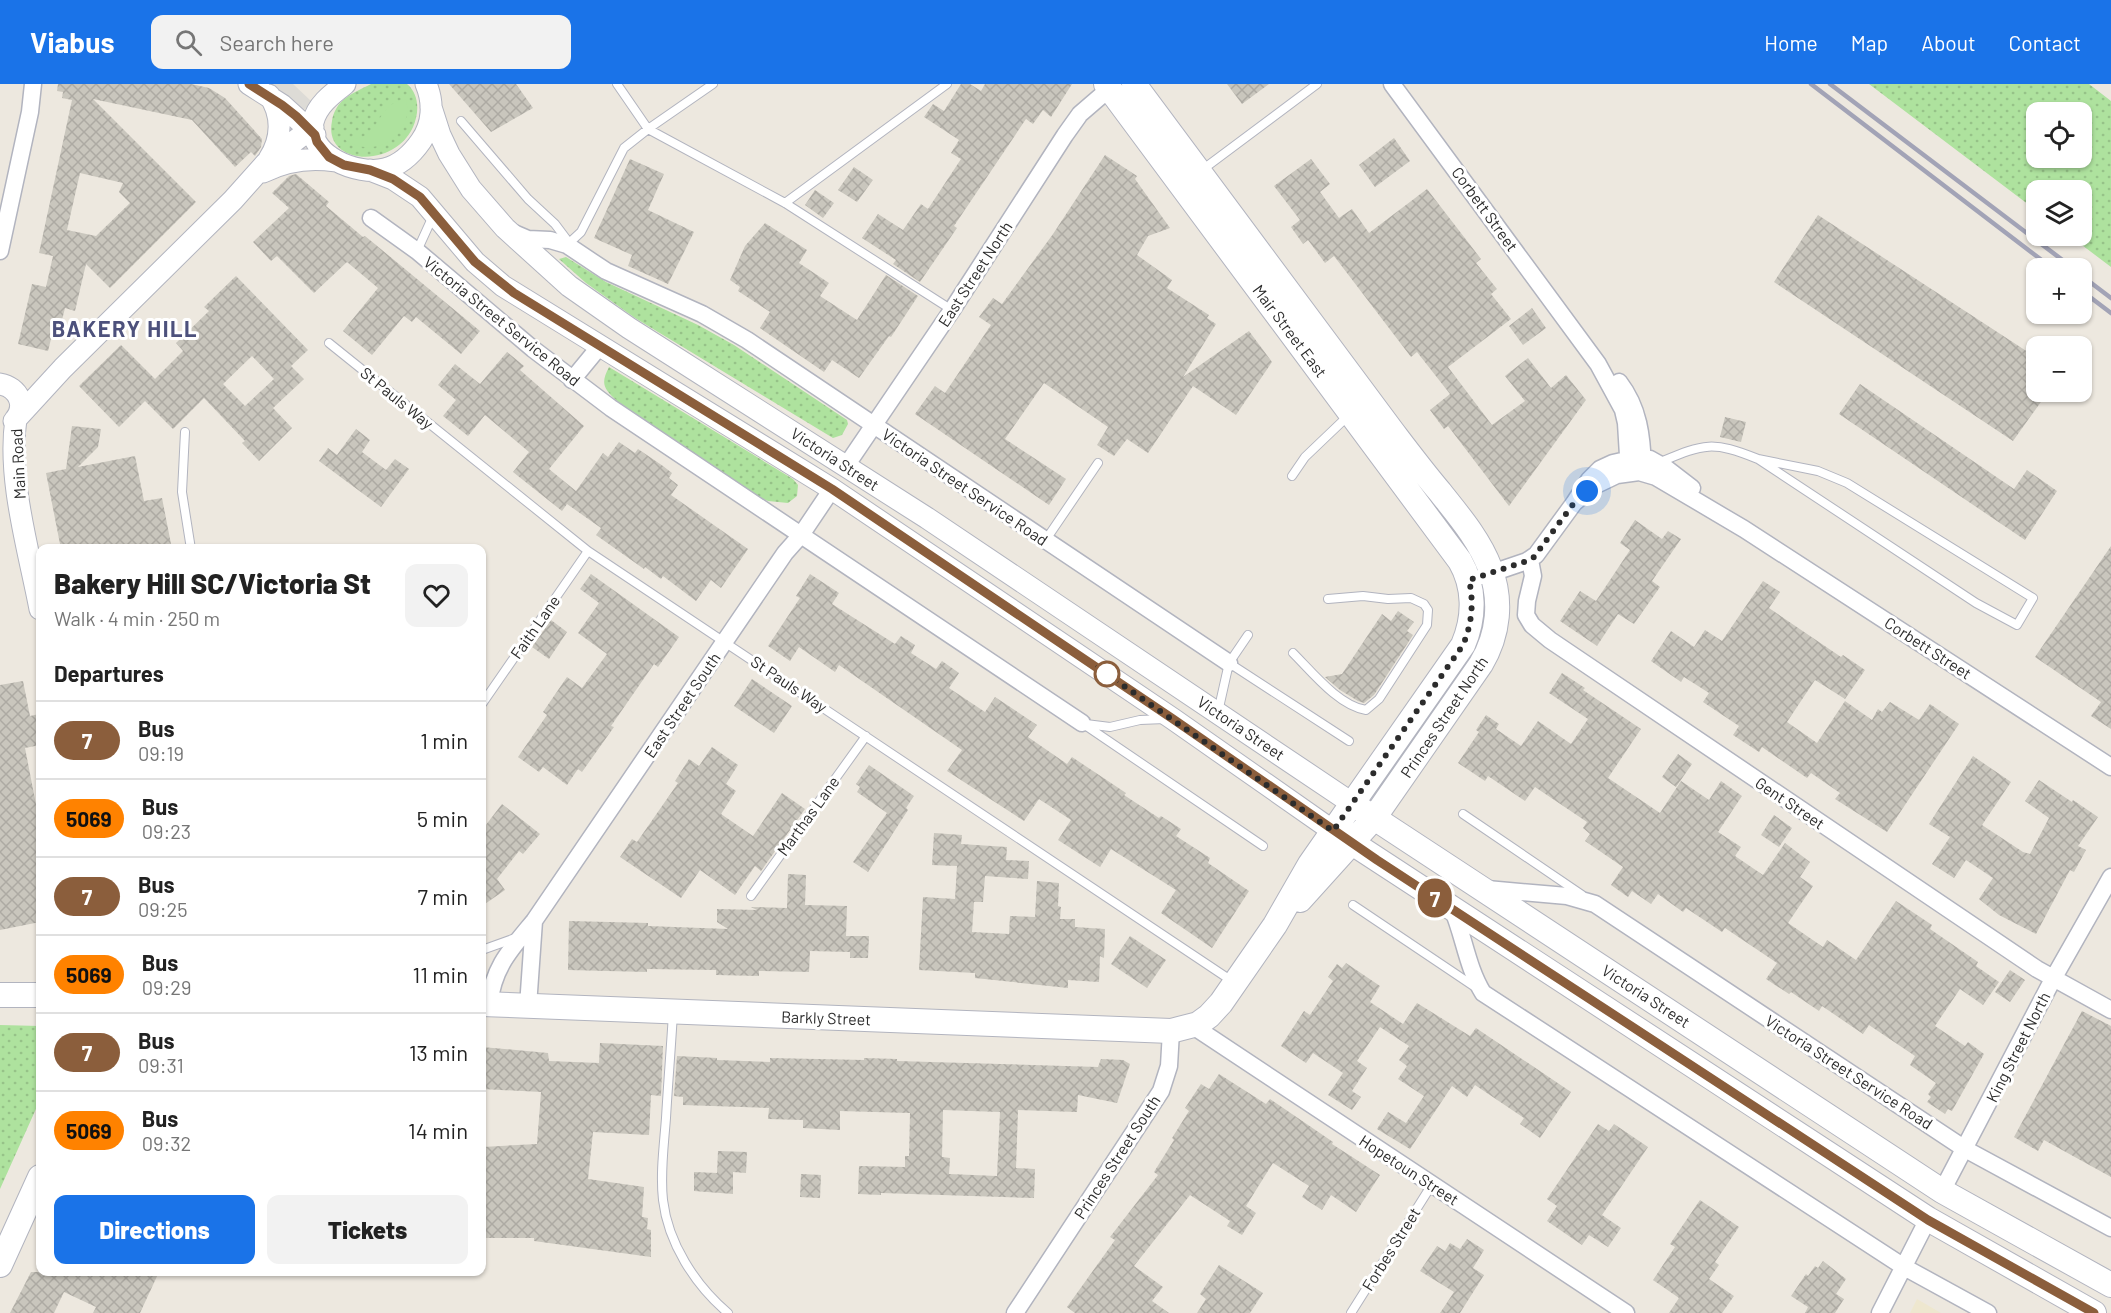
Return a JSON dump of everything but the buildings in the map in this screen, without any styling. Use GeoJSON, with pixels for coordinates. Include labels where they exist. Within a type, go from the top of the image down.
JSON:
{"type":"FeatureCollection","features":[{"type":"Feature","properties":{"kind":"main road","name":"Mair Street East"},"geometry":{"type":"LineString","coordinates":[[1134,84],[1199,172],[1356,401],[1461,561],[1469,580]]}},
{"type":"Feature","properties":{"kind":"main road","name":"Mair Street East"},"geometry":{"type":"LineString","coordinates":[[1107,86],[1356,401],[1416,463],[1471,532],[1492,573]]}},
{"type":"Feature","properties":{"kind":"main road","name":"Princes Street North"},"geometry":{"type":"LineString","coordinates":[[1343,837],[1374,818],[1487,654],[1497,617],[1497,594],[1492,573]]}},
{"type":"Feature","properties":{"kind":"main road","name":"Princes Street North"},"geometry":{"type":"LineString","coordinates":[[1343,837],[1353,804],[1463,645],[1471,618],[1472,598],[1469,580]]}},
{"type":"Feature","properties":{"kind":"main road","name":"Victoria Street"},"geometry":{"type":"LineString","coordinates":[[1353,804],[1942,1191],[2111,1286]]}},
{"type":"Feature","properties":{"kind":"main road","name":"Victoria Street"},"geometry":{"type":"LineString","coordinates":[[1343,837],[1928,1220],[2094,1313]]}},
{"type":"Feature","properties":{"kind":"main road"},"geometry":{"type":"LineString","coordinates":[[1182,1029],[1215,1010],[1275,925],[1310,864],[1343,837]]}},
{"type":"Feature","properties":{"kind":"main road"},"geometry":{"type":"LineString","coordinates":[[0,995],[36,995]]}},
{"type":"Feature","properties":{"kind":"main road","name":"Barkly Street"},"geometry":{"type":"LineString","coordinates":[[486,1005],[1182,1029]]}},
{"type":"Feature","properties":{"kind":"main road"},"geometry":{"type":"LineString","coordinates":[[0,1264],[36,1187]]}},
{"type":"Feature","properties":{"kind":"main road","name":"King Street North"},"geometry":{"type":"LineString","coordinates":[[1928,1220],[1942,1191]]}},
{"type":"Feature","properties":{"kind":"street"},"geometry":{"type":"LineString","coordinates":[[0,251],[30,112],[33,84]]}},
{"type":"Feature","properties":{"kind":"street"},"geometry":{"type":"LineString","coordinates":[[249,84],[287,108],[312,130],[324,151],[335,161]]}},
{"type":"Feature","properties":{"kind":"street"},"geometry":{"type":"LineString","coordinates":[[11,421],[254,176],[279,152],[312,130],[313,121],[323,104],[345,84]]}},
{"type":"Feature","properties":{"kind":"street","name":"Corbett Street"},"geometry":{"type":"LineString","coordinates":[[1392,84],[1598,364],[1619,401],[1640,465],[1744,529],[2111,767]]}},
{"type":"Feature","properties":{"kind":"street","name":"East Street North"},"geometry":{"type":"LineString","coordinates":[[834,474],[873,425],[952,310],[1065,135],[1080,114],[1107,86]]}},
{"type":"Feature","properties":{"kind":"street"},"geometry":{"type":"LineString","coordinates":[[370,170],[389,167],[410,154],[423,138],[429,126],[429,94]]}},
{"type":"Feature","properties":{"kind":"street","name":"Victoria Street"},"geometry":{"type":"LineString","coordinates":[[429,94],[440,135],[454,164],[471,189],[505,228],[569,286],[1173,719],[1343,837]]}},
{"type":"Feature","properties":{"kind":"street"},"geometry":{"type":"LineString","coordinates":[[254,176],[272,154],[279,137],[278,112],[269,95]]}},
{"type":"Feature","properties":{"kind":"street","name":"Victoria Street"},"geometry":{"type":"LineString","coordinates":[[254,176],[295,161],[315,159],[335,161],[393,179],[420,197],[460,246],[491,276],[514,293],[600,346],[834,474],[1218,712],[1353,804]]}},
{"type":"Feature","properties":{"kind":"street","name":"Victoria Street Service Road"},"geometry":{"type":"LineString","coordinates":[[371,218],[417,251],[572,380],[639,428],[1082,723]]}},
{"type":"Feature","properties":{"kind":"street"},"geometry":{"type":"LineString","coordinates":[[505,228],[528,239],[550,240],[570,246]]}},
{"type":"Feature","properties":{"kind":"street","name":"Victoria Street Service Road"},"geometry":{"type":"LineString","coordinates":[[570,246],[606,271],[702,314],[747,340],[1229,663]]}},
{"type":"Feature","properties":{"kind":"street"},"geometry":{"type":"LineString","coordinates":[[572,380],[600,346]]}},
{"type":"Feature","properties":{"kind":"street"},"geometry":{"type":"LineString","coordinates":[[1,384],[30,386],[63,368]]}},
{"type":"Feature","properties":{"kind":"street","name":"Main Road"},"geometry":{"type":"LineString","coordinates":[[1,384],[10,387],[20,400],[21,409],[11,421],[20,509],[36,589]]}},
{"type":"Feature","properties":{"kind":"street","name":"Main Road"},"geometry":{"type":"LineString","coordinates":[[0,452],[20,509]]}},
{"type":"Feature","properties":{"kind":"street"},"geometry":{"type":"LineString","coordinates":[[1469,580],[1530,560],[1544,546],[1586,483],[1596,472],[1613,463],[1640,465]]}},
{"type":"Feature","properties":{"kind":"street","name":"East Street South"},"geometry":{"type":"LineString","coordinates":[[486,1002],[498,968],[506,954],[534,921],[785,553],[801,535],[834,474]]}},
{"type":"Feature","properties":{"kind":"street","name":"Gent Street"},"geometry":{"type":"LineString","coordinates":[[1530,560],[1533,576],[1526,615],[1532,625],[1544,635],[2053,979],[2111,1010]]}},
{"type":"Feature","properties":{"kind":"street","name":"King Street North"},"geometry":{"type":"LineString","coordinates":[[1942,1191],[2053,979],[2111,877]]}},
{"type":"Feature","properties":{"kind":"street","name":"Victoria Street Service Road"},"geometry":{"type":"LineString","coordinates":[[1480,888],[1567,896],[1595,904],[1965,1149],[2111,1228]]}},
{"type":"Feature","properties":{"kind":"street"},"geometry":{"type":"LineString","coordinates":[[1452,908],[1470,967],[1483,993],[1905,1267],[1988,1313]]}},
{"type":"Feature","properties":{"kind":"street"},"geometry":{"type":"LineString","coordinates":[[528,1006],[534,921]]}},
{"type":"Feature","properties":{"kind":"street","name":"Hopetoun Street"},"geometry":{"type":"LineString","coordinates":[[1182,1029],[1431,1186],[1626,1313]]}},
{"type":"Feature","properties":{"kind":"street","name":"Princes Street South"},"geometry":{"type":"LineString","coordinates":[[1015,1313],[1161,1091],[1182,1029]]}},
{"type":"Feature","properties":{"kind":"street"},"geometry":{"type":"LineString","coordinates":[[1880,1313],[1928,1220]]}},
{"type":"Feature","properties":{"kind":"lane"},"geometry":{"type":"LineString","coordinates":[[616,84],[648,129],[785,203],[952,310]]}},
{"type":"Feature","properties":{"kind":"lane"},"geometry":{"type":"LineString","coordinates":[[570,246],[580,232],[624,148],[713,84]]}},
{"type":"Feature","properties":{"kind":"lane"},"geometry":{"type":"LineString","coordinates":[[785,203],[947,84]]}},
{"type":"Feature","properties":{"kind":"lane"},"geometry":{"type":"LineString","coordinates":[[1199,172],[1317,84]]}},
{"type":"Feature","properties":{"kind":"lane","name":"Victoria Street Service Road"},"geometry":{"type":"LineString","coordinates":[[461,121],[531,204],[555,224],[570,246]]}},
{"type":"Feature","properties":{"kind":"lane"},"geometry":{"type":"LineString","coordinates":[[417,251],[434,213]]}},
{"type":"Feature","properties":{"kind":"lane","name":"St Pauls Way"},"geometry":{"type":"LineString","coordinates":[[329,343],[588,551],[1235,983]]}},
{"type":"Feature","properties":{"kind":"lane"},"geometry":{"type":"LineString","coordinates":[[1292,476],[1305,457],[1356,401]]}},
{"type":"Feature","properties":{"kind":"lane"},"geometry":{"type":"LineString","coordinates":[[185,432],[182,492],[190,544]]}},
{"type":"Feature","properties":{"kind":"lane"},"geometry":{"type":"LineString","coordinates":[[1640,465],[1706,446],[1730,449],[1758,459],[1818,471],[1847,483],[2033,598],[2017,625],[1976,603],[1758,459]]}},
{"type":"Feature","properties":{"kind":"lane"},"geometry":{"type":"LineString","coordinates":[[1045,541],[1098,463]]}},
{"type":"Feature","properties":{"kind":"lane","name":"Faith Lane"},"geometry":{"type":"LineString","coordinates":[[486,698],[588,551]]}},
{"type":"Feature","properties":{"kind":"lane"},"geometry":{"type":"LineString","coordinates":[[1293,653],[1332,692],[1359,709],[1366,710],[1379,699],[1427,624],[1428,610],[1424,604],[1411,598],[1388,599],[1363,596],[1328,599]]}},
{"type":"Feature","properties":{"kind":"lane"},"geometry":{"type":"LineString","coordinates":[[1218,712],[1229,663],[1248,635]]}},
{"type":"Feature","properties":{"kind":"lane","name":"Victoria Street Service Road"},"geometry":{"type":"LineString","coordinates":[[1229,663],[1349,741]]}},
{"type":"Feature","properties":{"kind":"lane","name":"Victoria Street Service Road"},"geometry":{"type":"LineString","coordinates":[[1082,723],[1110,727],[1140,720],[1173,719]]}},
{"type":"Feature","properties":{"kind":"lane","name":"Victoria Street Service Road"},"geometry":{"type":"LineString","coordinates":[[1082,723],[1263,846]]}},
{"type":"Feature","properties":{"kind":"lane","name":"Marthas Lane"},"geometry":{"type":"LineString","coordinates":[[751,896],[866,736]]}},
{"type":"Feature","properties":{"kind":"lane","name":"Victoria Street Service Road"},"geometry":{"type":"LineString","coordinates":[[1463,814],[1595,904]]}},
{"type":"Feature","properties":{"kind":"lane"},"geometry":{"type":"LineString","coordinates":[[1353,905],[1483,993]]}},
{"type":"Feature","properties":{"kind":"lane"},"geometry":{"type":"LineString","coordinates":[[486,949],[523,935]]}},
{"type":"Feature","properties":{"kind":"lane"},"geometry":{"type":"LineString","coordinates":[[673,1012],[663,1169],[665,1212],[677,1247],[688,1267],[706,1291],[728,1313]]}},
{"type":"Feature","properties":{"kind":"lane","name":"Forbes Street"},"geometry":{"type":"LineString","coordinates":[[1351,1313],[1431,1186]]}},
{"type":"Feature","properties":{"kind":"shaded area"},"geometry":{"type":"Polygon","coordinates":[[[266,84],[293,84],[312,102],[303,111],[266,84]]]}},
{"type":"Feature","properties":{"kind":"shaded area"},"geometry":{"type":"Polygon","coordinates":[[[1917,1299],[1941,1313],[1910,1313],[1917,1299]]]}},
{"type":"Feature","properties":{"kind":"green space"},"geometry":{"type":"Polygon","coordinates":[[[371,84],[407,84],[413,91],[417,109],[409,135],[396,147],[382,154],[366,157],[351,154],[339,148],[332,136],[332,121],[342,101],[371,84]]]}},
{"type":"Feature","properties":{"kind":"green space"},"geometry":{"type":"Polygon","coordinates":[[[1869,84],[2089,84],[2111,101],[2111,267],[2083,246],[2092,246],[2092,180],[2026,180],[2026,203],[1869,84]]]}},
{"type":"Feature","properties":{"kind":"green space"},"geometry":{"type":"Polygon","coordinates":[[[406,99],[407,112],[404,124],[398,134],[389,141],[379,146],[367,147],[355,145],[344,139],[357,139],[366,135],[388,108],[395,102],[406,99]]]}},
{"type":"Feature","properties":{"kind":"green space"},"geometry":{"type":"Polygon","coordinates":[[[566,257],[606,282],[698,325],[734,345],[847,420],[848,424],[842,435],[833,438],[635,318],[586,283],[559,259],[566,257]]]}},
{"type":"Feature","properties":{"kind":"green space"},"geometry":{"type":"Polygon","coordinates":[[[609,367],[793,479],[798,485],[797,496],[788,503],[768,501],[759,497],[617,401],[609,393],[604,382],[609,367]]]}},
{"type":"Feature","properties":{"kind":"green space"},"geometry":{"type":"Polygon","coordinates":[[[0,1025],[36,1026],[36,1109],[0,1189],[0,1025]]]}},
{"type":"Feature","properties":{"kind":"railway"},"geometry":{"type":"LineString","coordinates":[[1811,84],[2039,258]]}},
{"type":"Feature","properties":{"kind":"railway"},"geometry":{"type":"LineString","coordinates":[[1830,84],[2060,258]]}},
{"type":"Feature","properties":{"kind":"railway"},"geometry":{"type":"LineString","coordinates":[[2092,284],[2111,298]]}},
{"type":"Feature","properties":{"kind":"railway"},"geometry":{"type":"LineString","coordinates":[[2092,299],[2111,313]]}},
{"type":"Feature","properties":{"kind":"bus line","name":"7"},"geometry":{"type":"LineString","coordinates":[[249,84],[296,116],[315,135],[317,142],[329,157],[335,161],[393,179],[420,197],[475,262],[514,293],[832,489],[1377,860],[1928,1220],[2094,1313]]}},
{"type":"Feature","properties":{"kind":"district","name":"BAKERY HILL"},"geometry":{"type":"Point","coordinates":[125,329]}},
{"type":"Feature","properties":{"kind":"route"},"geometry":{"type":"LineString","coordinates":[[1107,674],[1098,668],[1333,831],[1463,645],[1471,618],[1472,598],[1469,580],[1534,557],[1574,503],[1587,491]]}}]}
